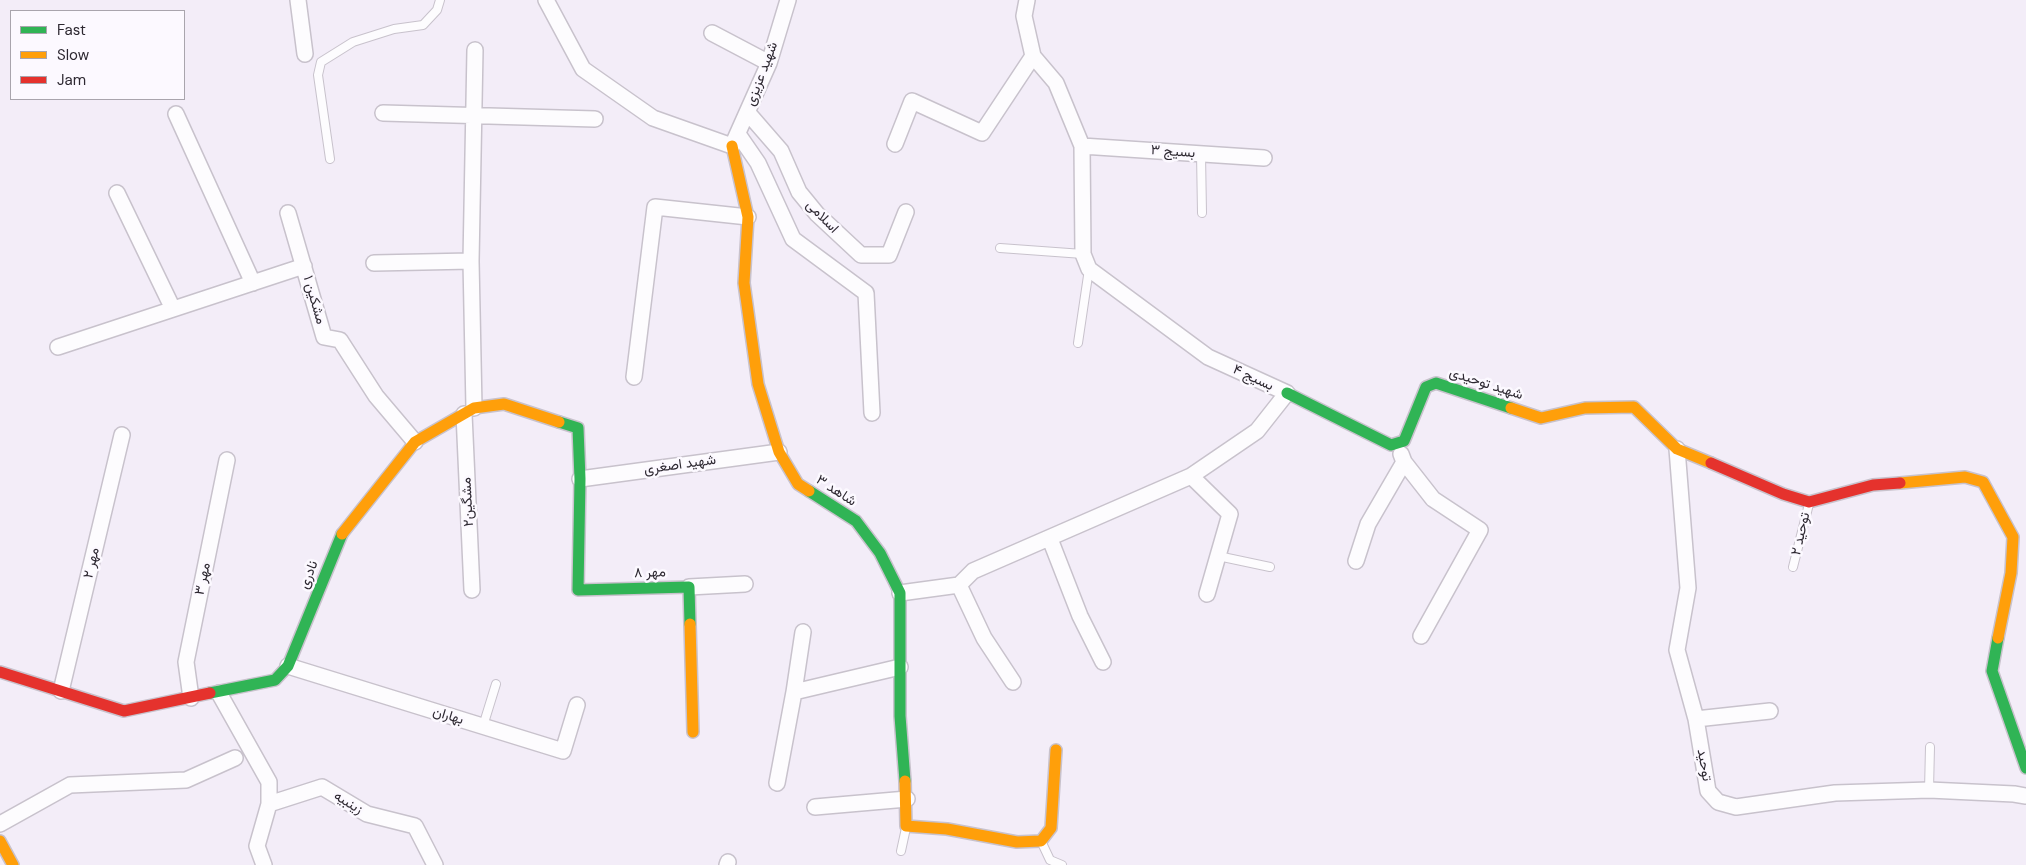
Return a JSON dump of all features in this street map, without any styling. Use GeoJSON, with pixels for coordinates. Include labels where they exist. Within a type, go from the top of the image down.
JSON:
{"type":"FeatureCollection","features":[{"type":"Feature","properties":{"kind":"street"},"geometry":{"type":"LineString","coordinates":[[298,0],[305,54]]}},
{"type":"Feature","properties":{"kind":"street"},"geometry":{"type":"LineString","coordinates":[[546,0],[583,68],[653,118],[735,140],[758,163],[793,239],[866,293],[872,414]]}},
{"type":"Feature","properties":{"kind":"street","name":"شهید عزیزی"},"geometry":{"type":"LineString","coordinates":[[735,140],[769,63],[788,0]]}},
{"type":"Feature","properties":{"kind":"street"},"geometry":{"type":"LineString","coordinates":[[1027,0],[1024,16],[1033,56],[1056,83],[1082,146],[1083,254],[1089,269]]}},
{"type":"Feature","properties":{"kind":"street"},"geometry":{"type":"LineString","coordinates":[[712,33],[769,63]]}},
{"type":"Feature","properties":{"kind":"street","name":"مشگین۲"},"geometry":{"type":"LineString","coordinates":[[472,590],[469,411],[475,50]]}},
{"type":"Feature","properties":{"kind":"street"},"geometry":{"type":"LineString","coordinates":[[895,144],[912,101],[982,133],[1033,56]]}},
{"type":"Feature","properties":{"kind":"street"},"geometry":{"type":"LineString","coordinates":[[383,113],[595,119]]}},
{"type":"Feature","properties":{"kind":"street","name":"اسلامی"},"geometry":{"type":"LineString","coordinates":[[748,113],[781,151],[799,192],[817,214],[861,255],[889,256],[906,212]]}},
{"type":"Feature","properties":{"kind":"street"},"geometry":{"type":"LineString","coordinates":[[176,114],[253,283]]}},
{"type":"Feature","properties":{"kind":"street","name":"شاهد ۳"},"geometry":{"type":"LineString","coordinates":[[735,140],[748,217],[744,283],[758,384],[779,452],[798,484],[856,521],[880,553],[900,593],[900,716],[907,799],[906,826]]}},
{"type":"Feature","properties":{"kind":"street","name":"بسیج ۳"},"geometry":{"type":"LineString","coordinates":[[1082,146],[1264,158]]}},
{"type":"Feature","properties":{"kind":"street"},"geometry":{"type":"LineString","coordinates":[[117,193],[173,310]]}},
{"type":"Feature","properties":{"kind":"street"},"geometry":{"type":"LineString","coordinates":[[634,377],[655,207],[748,217]]}},
{"type":"Feature","properties":{"kind":"street","name":"مشکین ۱"},"geometry":{"type":"LineString","coordinates":[[288,213],[324,336],[340,340],[376,396],[415,442]]}},
{"type":"Feature","properties":{"kind":"street"},"geometry":{"type":"LineString","coordinates":[[374,263],[471,262]]}},
{"type":"Feature","properties":{"kind":"street"},"geometry":{"type":"LineString","coordinates":[[58,347],[304,266]]}},
{"type":"Feature","properties":{"kind":"street","name":"بسیج ۴"},"geometry":{"type":"LineString","coordinates":[[959,585],[973,571],[1191,476],[1257,432],[1287,394],[1208,357],[1089,269]]}},
{"type":"Feature","properties":{"kind":"street","name":"شهید توحیدی"},"geometry":{"type":"LineString","coordinates":[[1398,443],[1404,441],[1426,387],[1436,383],[1541,418],[1585,408],[1634,407],[1676,449]]}},
{"type":"Feature","properties":{"kind":"street"},"geometry":{"type":"LineString","coordinates":[[1287,394],[1391,445],[1398,443],[1404,462],[1433,499],[1480,530],[1421,636]]}},
{"type":"Feature","properties":{"kind":"street","name":"نادری"},"geometry":{"type":"LineString","coordinates":[[0,672],[124,711],[275,680],[288,666],[344,529],[415,442],[469,411],[504,404],[578,428],[580,479]]}},
{"type":"Feature","properties":{"kind":"street","name":"مهر ۲"},"geometry":{"type":"LineString","coordinates":[[62,691],[122,434]]}},
{"type":"Feature","properties":{"kind":"street"},"geometry":{"type":"LineString","coordinates":[[1676,449],[1783,494],[1809,502],[1873,485],[1965,478],[1983,482],[2013,538],[2011,573],[1992,671],[2026,768]]}},
{"type":"Feature","properties":{"kind":"street","name":"توحید"},"geometry":{"type":"LineString","coordinates":[[1676,449],[1688,588],[1677,650],[1696,719],[1708,791],[1718,802],[1736,807],[1835,794],[1929,790],[2026,796]]}},
{"type":"Feature","properties":{"kind":"street","name":"شهید اصغری"},"geometry":{"type":"LineString","coordinates":[[580,479],[779,452]]}},
{"type":"Feature","properties":{"kind":"street","name":"مهر ۳"},"geometry":{"type":"LineString","coordinates":[[191,698],[186,662],[227,460]]}},
{"type":"Feature","properties":{"kind":"street"},"geometry":{"type":"LineString","coordinates":[[1356,561],[1368,524],[1404,462]]}},
{"type":"Feature","properties":{"kind":"street"},"geometry":{"type":"LineString","coordinates":[[1191,476],[1230,514],[1207,594]]}},
{"type":"Feature","properties":{"kind":"street","name":"مهر ۸"},"geometry":{"type":"LineString","coordinates":[[580,479],[578,590],[689,587]]}},
{"type":"Feature","properties":{"kind":"street"},"geometry":{"type":"LineString","coordinates":[[1050,539],[1080,616],[1103,662]]}},
{"type":"Feature","properties":{"kind":"street"},"geometry":{"type":"LineString","coordinates":[[693,732],[689,587],[745,584]]}},
{"type":"Feature","properties":{"kind":"street"},"geometry":{"type":"LineString","coordinates":[[900,593],[959,585],[984,638],[1013,682]]}},
{"type":"Feature","properties":{"kind":"street"},"geometry":{"type":"LineString","coordinates":[[777,783],[803,632]]}},
{"type":"Feature","properties":{"kind":"street","name":"بهاران"},"geometry":{"type":"LineString","coordinates":[[288,666],[563,751],[577,705]]}},
{"type":"Feature","properties":{"kind":"street"},"geometry":{"type":"LineString","coordinates":[[794,692],[900,667]]}},
{"type":"Feature","properties":{"kind":"street"},"geometry":{"type":"LineString","coordinates":[[219,693],[269,782],[269,804],[257,846],[264,865]]}},
{"type":"Feature","properties":{"kind":"street"},"geometry":{"type":"LineString","coordinates":[[1696,719],[1770,711]]}},
{"type":"Feature","properties":{"kind":"street"},"geometry":{"type":"LineString","coordinates":[[906,826],[947,829],[1017,842],[1041,841],[1051,828],[1056,750]]}},
{"type":"Feature","properties":{"kind":"street"},"geometry":{"type":"LineString","coordinates":[[0,824],[70,785],[186,780],[235,758]]}},
{"type":"Feature","properties":{"kind":"street","name":"زینبیه"},"geometry":{"type":"LineString","coordinates":[[269,804],[322,786],[366,814],[415,826],[435,865]]}},
{"type":"Feature","properties":{"kind":"street"},"geometry":{"type":"LineString","coordinates":[[815,807],[907,799]]}},
{"type":"Feature","properties":{"kind":"street"},"geometry":{"type":"LineString","coordinates":[[0,841],[13,865]]}},
{"type":"Feature","properties":{"kind":"lane"},"geometry":{"type":"LineString","coordinates":[[330,159],[318,75],[321,62],[352,42],[394,29],[423,26],[437,10],[440,0]]}},
{"type":"Feature","properties":{"kind":"lane"},"geometry":{"type":"LineString","coordinates":[[1201,154],[1202,213]]}},
{"type":"Feature","properties":{"kind":"lane"},"geometry":{"type":"LineString","coordinates":[[1000,248],[1083,254]]}},
{"type":"Feature","properties":{"kind":"lane"},"geometry":{"type":"LineString","coordinates":[[1078,343],[1089,269]]}},
{"type":"Feature","properties":{"kind":"lane","name":"توحید ۲"},"geometry":{"type":"LineString","coordinates":[[1793,567],[1809,502]]}},
{"type":"Feature","properties":{"kind":"lane"},"geometry":{"type":"LineString","coordinates":[[1218,556],[1270,567]]}},
{"type":"Feature","properties":{"kind":"lane"},"geometry":{"type":"LineString","coordinates":[[484,726],[496,684]]}},
{"type":"Feature","properties":{"kind":"lane"},"geometry":{"type":"LineString","coordinates":[[1929,790],[1930,747]]}},
{"type":"Feature","properties":{"kind":"lane"},"geometry":{"type":"LineString","coordinates":[[901,852],[906,826]]}},
{"type":"Feature","properties":{"kind":"lane"},"geometry":{"type":"LineString","coordinates":[[1041,841],[1050,860],[1062,865]]}},
{"type":"Feature","properties":{"kind":"traffic: fast"},"geometry":{"type":"LineString","coordinates":[[1287,393],[1391,445],[1404,441],[1426,387],[1436,383],[1511,408]]}},
{"type":"Feature","properties":{"kind":"traffic: fast"},"geometry":{"type":"LineString","coordinates":[[559,422],[578,428],[580,479],[578,590],[689,587],[690,624]]}},
{"type":"Feature","properties":{"kind":"traffic: fast"},"geometry":{"type":"LineString","coordinates":[[809,491],[856,521],[880,553],[900,593],[900,716],[905,781]]}},
{"type":"Feature","properties":{"kind":"traffic: fast"},"geometry":{"type":"LineString","coordinates":[[210,693],[275,680],[288,666],[342,534]]}},
{"type":"Feature","properties":{"kind":"traffic: fast"},"geometry":{"type":"LineString","coordinates":[[1998,638],[1992,671],[2026,768]]}},
{"type":"Feature","properties":{"kind":"traffic: slow"},"geometry":{"type":"LineString","coordinates":[[732,146],[748,217],[744,283],[758,384],[779,452],[798,484],[809,491]]}},
{"type":"Feature","properties":{"kind":"traffic: slow"},"geometry":{"type":"LineString","coordinates":[[342,534],[415,442],[474,408],[504,404],[559,422]]}},
{"type":"Feature","properties":{"kind":"traffic: slow"},"geometry":{"type":"LineString","coordinates":[[1511,408],[1541,418],[1585,408],[1634,407],[1677,449],[1711,463]]}},
{"type":"Feature","properties":{"kind":"traffic: slow"},"geometry":{"type":"LineString","coordinates":[[1900,483],[1965,477],[1983,482],[2013,537],[2011,573],[1998,638]]}},
{"type":"Feature","properties":{"kind":"traffic: slow"},"geometry":{"type":"LineString","coordinates":[[690,624],[693,732]]}},
{"type":"Feature","properties":{"kind":"traffic: slow"},"geometry":{"type":"LineString","coordinates":[[905,781],[906,826],[947,829],[1017,842],[1041,841],[1051,828],[1056,750]]}},
{"type":"Feature","properties":{"kind":"traffic: slow"},"geometry":{"type":"LineString","coordinates":[[0,841],[13,865]]}},
{"type":"Feature","properties":{"kind":"traffic: jam"},"geometry":{"type":"LineString","coordinates":[[1711,463],[1783,494],[1809,502],[1873,485],[1900,483]]}},
{"type":"Feature","properties":{"kind":"traffic: jam"},"geometry":{"type":"LineString","coordinates":[[0,672],[124,711],[210,693]]}}]}
